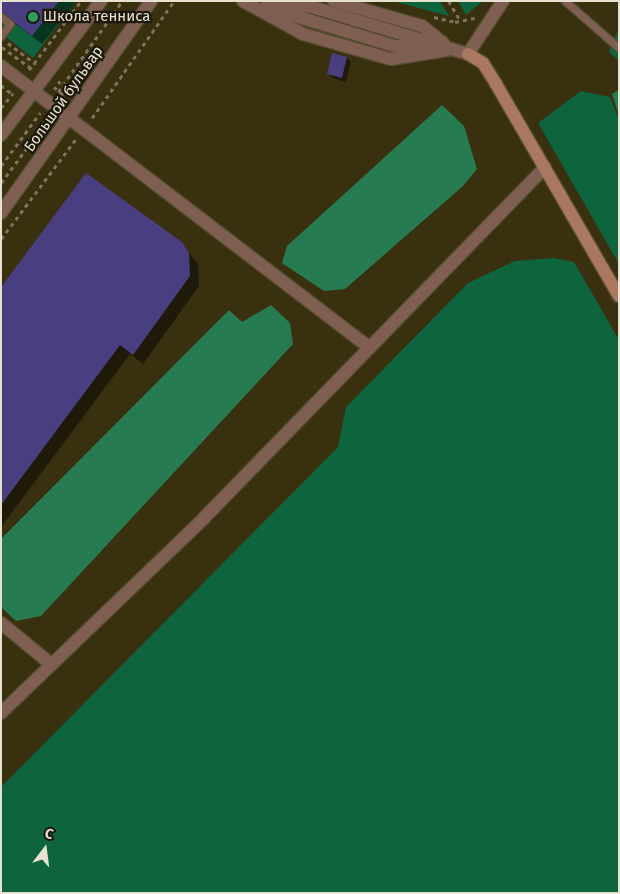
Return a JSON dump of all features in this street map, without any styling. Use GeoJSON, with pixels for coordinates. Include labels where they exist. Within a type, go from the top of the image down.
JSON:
{"type":"FeatureCollection","features":[{"type":"Feature","properties":{"kind":"street","name":"Большой бульвар"},"geometry":{"type":"LineString","coordinates":[[1,135],[101,1]]}},
{"type":"Feature","properties":{"kind":"street","name":"Большой бульвар"},"geometry":{"type":"LineString","coordinates":[[1,213],[72,119],[152,1]]}},
{"type":"Feature","properties":{"kind":"street"},"geometry":{"type":"LineString","coordinates":[[243,1],[303,34],[391,59],[450,49]]}},
{"type":"Feature","properties":{"kind":"street"},"geometry":{"type":"LineString","coordinates":[[249,1],[394,46],[450,49]]}},
{"type":"Feature","properties":{"kind":"street"},"geometry":{"type":"LineString","coordinates":[[272,1],[312,7],[468,54],[483,64],[619,296]]}},
{"type":"Feature","properties":{"kind":"street"},"geometry":{"type":"LineString","coordinates":[[334,1],[422,26],[450,49]]}},
{"type":"Feature","properties":{"kind":"street"},"geometry":{"type":"LineString","coordinates":[[468,54],[503,1]]}},
{"type":"Feature","properties":{"kind":"street"},"geometry":{"type":"LineString","coordinates":[[1,66],[370,348]]}},
{"type":"Feature","properties":{"kind":"street"},"geometry":{"type":"LineString","coordinates":[[1,713],[204,518],[545,167]]}},
{"type":"Feature","properties":{"kind":"street"},"geometry":{"type":"LineString","coordinates":[[1,623],[51,664]]}},
{"type":"Feature","properties":{"kind":"lane"},"geometry":{"type":"LineString","coordinates":[[565,1],[619,48]]}},
{"type":"Feature","properties":{"kind":"lane"},"geometry":{"type":"LineString","coordinates":[[1,17],[10,24],[1,37]]}},
{"type":"Feature","properties":{"kind":"path"},"geometry":{"type":"LineString","coordinates":[[1,108],[81,1]]}},
{"type":"Feature","properties":{"kind":"path"},"geometry":{"type":"LineString","coordinates":[[1,183],[53,105],[62,85],[122,1]]}},
{"type":"Feature","properties":{"kind":"path"},"geometry":{"type":"LineString","coordinates":[[449,1],[460,20]]}},
{"type":"Feature","properties":{"kind":"path"},"geometry":{"type":"LineString","coordinates":[[1,37],[96,112]]}},
{"type":"Feature","properties":{"kind":"path"},"geometry":{"type":"LineString","coordinates":[[1,85],[12,94]]}},
{"type":"Feature","properties":{"kind":"path"},"geometry":{"type":"LineString","coordinates":[[1,166],[53,105],[66,97]]}},
{"type":"Feature","properties":{"kind":"green space","name":"Школа тенниса"},"geometry":{"type":"Polygon","coordinates":[[[1,1],[76,1],[33,58],[1,33],[1,1]]]}},
{"type":"Feature","properties":{"kind":"green space"},"geometry":{"type":"Polygon","coordinates":[[[392,1],[440,1],[449,16],[392,1]]]}},
{"type":"Feature","properties":{"kind":"green space"},"geometry":{"type":"Polygon","coordinates":[[[458,1],[483,1],[466,15],[458,1]]]}},
{"type":"Feature","properties":{"kind":"green space"},"geometry":{"type":"Polygon","coordinates":[[[619,28],[619,61],[609,52],[619,28]]]}},
{"type":"Feature","properties":{"kind":"green space"},"geometry":{"type":"Polygon","coordinates":[[[619,90],[619,116],[612,94],[619,90]]]}},
{"type":"Feature","properties":{"kind":"green space"},"geometry":{"type":"Polygon","coordinates":[[[581,91],[610,97],[619,119],[619,264],[538,123],[581,91]]]}},
{"type":"Feature","properties":{"kind":"green space"},"geometry":{"type":"Polygon","coordinates":[[[442,105],[464,126],[477,169],[463,186],[345,289],[324,291],[282,263],[287,246],[442,105]]]}},
{"type":"Feature","properties":{"kind":"green space"},"geometry":{"type":"Polygon","coordinates":[[[553,258],[574,262],[619,340],[619,893],[1,893],[1,787],[338,447],[346,407],[468,283],[515,261],[553,258]]]}},
{"type":"Feature","properties":{"kind":"green space"},"geometry":{"type":"Polygon","coordinates":[[[271,305],[290,323],[293,344],[41,616],[16,621],[1,607],[1,539],[229,310],[242,322],[271,305]]]}},
{"type":"Feature","properties":{"kind":"building"},"geometry":{"type":"Polygon","coordinates":[[[1,1],[59,1],[32,36],[1,12],[1,1]]]}},
{"type":"Feature","properties":{"kind":"building"},"geometry":{"type":"Polygon","coordinates":[[[332,53],[347,57],[342,78],[327,74],[332,53]]]}},
{"type":"Feature","properties":{"kind":"building"},"geometry":{"type":"Polygon","coordinates":[[[86,173],[182,242],[189,253],[190,276],[133,355],[120,345],[1,505],[1,287],[86,173]]]}},
{"type":"Feature","properties":{"kind":"place","name":"Школа тенниса"},"geometry":{"type":"Point","coordinates":[33,17]}}]}
